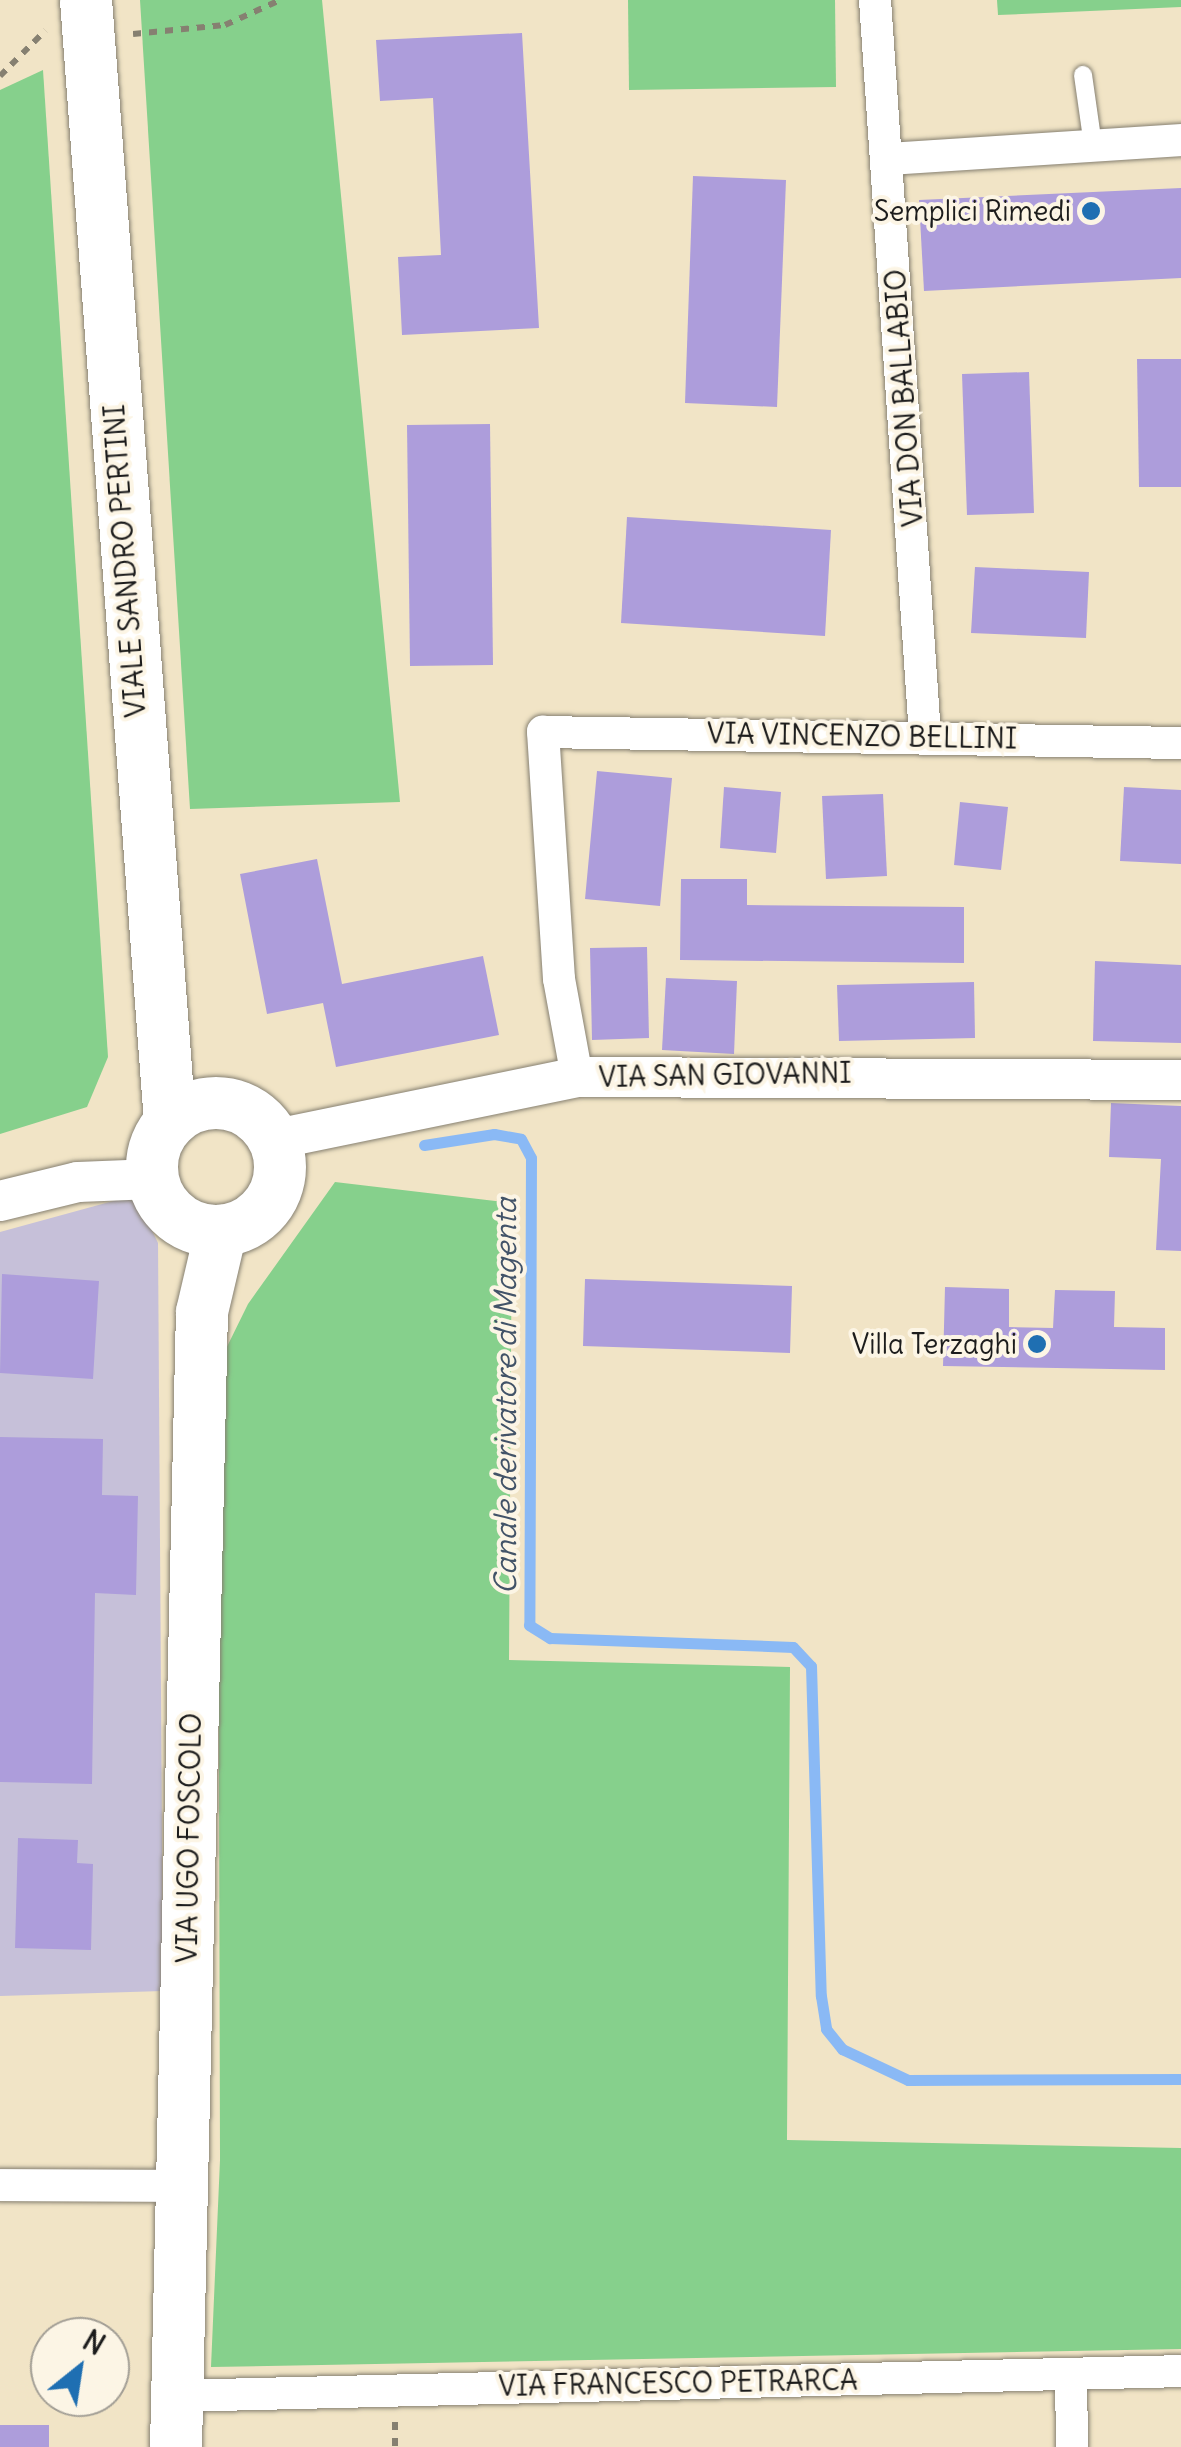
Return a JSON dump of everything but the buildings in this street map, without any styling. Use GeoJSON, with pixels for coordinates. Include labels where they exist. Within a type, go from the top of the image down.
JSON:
{"type":"FeatureCollection","features":[{"type":"Feature","properties":{"kind":"main road","name":"VIALE SANDRO PERTINI"},"geometry":{"type":"LineString","coordinates":[[78,18],[170,1122]]}},
{"type":"Feature","properties":{"kind":"main road"},"geometry":{"type":"LineString","coordinates":[[210,1102],[238,1106],[276,1139],[274,1195],[242,1226],[220,1231],[175,1217],[152,1178],[170,1122],[210,1102]]}},
{"type":"Feature","properties":{"kind":"main road","name":"VIA UGO FOSCOLO"},"geometry":{"type":"LineString","coordinates":[[176,2447],[202,1312],[220,1231]]}},
{"type":"Feature","properties":{"kind":"street","name":"VIA DON BALLABIO"},"geometry":{"type":"LineString","coordinates":[[876,0],[890,159],[925,736]]}},
{"type":"Feature","properties":{"kind":"street"},"geometry":{"type":"LineString","coordinates":[[890,159],[1181,140]]}},
{"type":"Feature","properties":{"kind":"street","name":"VIA VINCENZO BELLINI"},"geometry":{"type":"LineString","coordinates":[[577,1077],[559,979],[543,732],[1181,743]]}},
{"type":"Feature","properties":{"kind":"street","name":"VIA SAN GIOVANNI"},"geometry":{"type":"LineString","coordinates":[[276,1139],[577,1077],[1181,1080]]}},
{"type":"Feature","properties":{"kind":"street"},"geometry":{"type":"LineString","coordinates":[[0,1202],[78,1182],[152,1178]]}},
{"type":"Feature","properties":{"kind":"street"},"geometry":{"type":"LineString","coordinates":[[0,2185],[181,2186]]}},
{"type":"Feature","properties":{"kind":"street","name":"VIA FRANCESCO PETRARCA"},"geometry":{"type":"LineString","coordinates":[[176,2396],[1181,2371]]}},
{"type":"Feature","properties":{"kind":"street"},"geometry":{"type":"LineString","coordinates":[[1071,2374],[1072,2447]]}},
{"type":"Feature","properties":{"kind":"lane"},"geometry":{"type":"LineString","coordinates":[[1083,74],[1093,146]]}},
{"type":"Feature","properties":{"kind":"path"},"geometry":{"type":"LineString","coordinates":[[0,76],[78,18],[225,26],[280,0]]}},
{"type":"Feature","properties":{"kind":"shaded area"},"geometry":{"type":"Polygon","coordinates":[[[135,1195],[158,1243],[163,1991],[0,1996],[0,1232],[135,1195]]]}},
{"type":"Feature","properties":{"kind":"green space"},"geometry":{"type":"Polygon","coordinates":[[[140,0],[322,0],[400,802],[190,809],[140,0]]]}},
{"type":"Feature","properties":{"kind":"green space"},"geometry":{"type":"Polygon","coordinates":[[[628,0],[835,0],[836,87],[629,90],[628,0]]]}},
{"type":"Feature","properties":{"kind":"green space"},"geometry":{"type":"Polygon","coordinates":[[[997,0],[1181,0],[1181,7],[998,15],[997,0]]]}},
{"type":"Feature","properties":{"kind":"green space"},"geometry":{"type":"Polygon","coordinates":[[[43,70],[108,1057],[87,1107],[0,1134],[0,90],[43,70]]]}},
{"type":"Feature","properties":{"kind":"green space"},"geometry":{"type":"Polygon","coordinates":[[[335,1182],[512,1203],[509,1660],[790,1667],[787,2140],[1181,2148],[1181,2349],[211,2367],[220,2160],[218,1365],[248,1304],[335,1182]]]}},
{"type":"Feature","properties":{"kind":"waterway","name":"Canale derivatore di Magenta"},"geometry":{"type":"LineString","coordinates":[[424,1145],[494,1134],[521,1139],[531,1158],[529,1625],[550,1638],[793,1647],[811,1666],[821,1996],[826,2029],[842,2049],[908,2080],[1181,2079]]}},
{"type":"Feature","properties":{"kind":"place","name":"Semplici Rimedi"},"geometry":{"type":"Point","coordinates":[1091,211]}},
{"type":"Feature","properties":{"kind":"place","name":"Villa Terzaghi"},"geometry":{"type":"Point","coordinates":[1037,1344]}}]}
